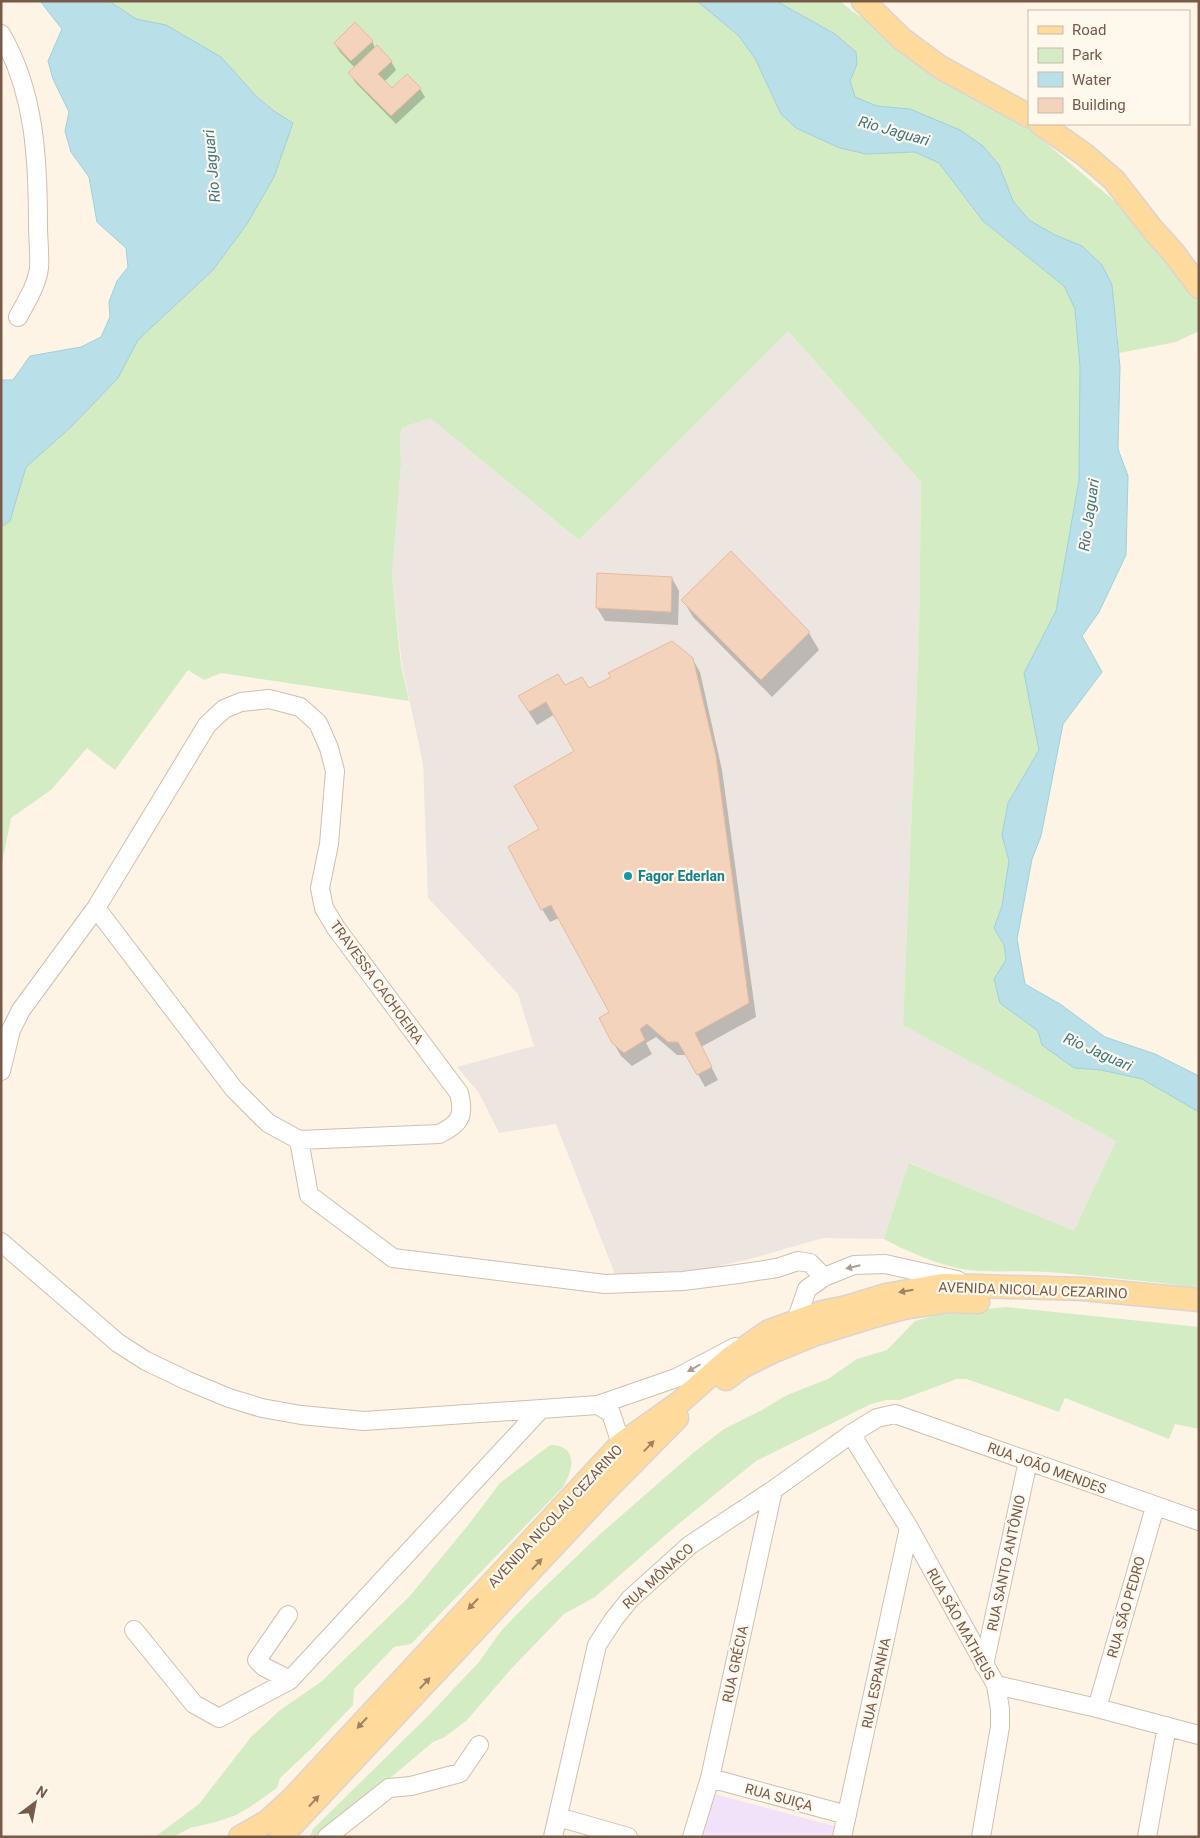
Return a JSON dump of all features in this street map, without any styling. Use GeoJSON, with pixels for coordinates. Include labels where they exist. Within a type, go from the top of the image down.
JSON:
{"type":"FeatureCollection","features":[{"type":"Feature","properties":{"kind":"main road"},"geometry":{"type":"LineString","coordinates":[[863,1],[902,39],[940,67],[1028,115]]}},
{"type":"Feature","properties":{"kind":"main road"},"geometry":{"type":"LineString","coordinates":[[1042,125],[1084,155],[1114,180],[1199,287]]}},
{"type":"Feature","properties":{"kind":"main road","name":"AVENIDA NICOLAU CEZARINO"},"geometry":{"type":"LineString","coordinates":[[240,1837],[268,1821],[293,1798],[621,1444],[679,1402],[730,1358],[769,1331],[822,1312],[847,1307],[886,1295],[942,1285],[1083,1288],[1199,1300]]}},
{"type":"Feature","properties":{"kind":"main road","name":"AVENIDA NICOLAU CEZARINO"},"geometry":{"type":"LineString","coordinates":[[281,1837],[591,1506],[664,1431],[742,1367],[816,1334],[904,1308],[950,1301],[1023,1300],[1070,1302],[1199,1314]]}},
{"type":"Feature","properties":{"kind":"street"},"geometry":{"type":"LineString","coordinates":[[1,34],[21,76],[31,118],[38,169],[39,269],[18,317]]}},
{"type":"Feature","properties":{"kind":"street","name":"TRAVESSA CACHOEIRA"},"geometry":{"type":"LineString","coordinates":[[1,1071],[11,1030],[21,1010],[96,908],[207,725],[224,709],[240,702],[268,699],[300,707],[318,723],[329,748],[335,771],[329,844],[320,888],[324,908],[341,935],[459,1093],[462,1107],[461,1117],[451,1128],[439,1134],[298,1140]]}},
{"type":"Feature","properties":{"kind":"street"},"geometry":{"type":"LineString","coordinates":[[96,908],[234,1089],[268,1123],[298,1140],[309,1195],[393,1258],[605,1284],[683,1281],[777,1268],[798,1261],[810,1264],[824,1277]]}},
{"type":"Feature","properties":{"kind":"street"},"geometry":{"type":"LineString","coordinates":[[1,1234],[6,1247],[118,1343],[146,1361],[188,1381],[262,1408],[301,1416],[364,1421],[598,1405],[676,1378],[769,1331]]}},
{"type":"Feature","properties":{"kind":"street"},"geometry":{"type":"LineString","coordinates":[[796,1321],[807,1289],[824,1277],[854,1266],[885,1264],[986,1287]]}},
{"type":"Feature","properties":{"kind":"street"},"geometry":{"type":"LineString","coordinates":[[598,1405],[611,1413],[616,1423],[621,1444]]}},
{"type":"Feature","properties":{"kind":"street"},"geometry":{"type":"LineString","coordinates":[[134,1630],[194,1704],[219,1718],[290,1680],[541,1409]]}},
{"type":"Feature","properties":{"kind":"street","name":"RUA MÔNACO"},"geometry":{"type":"LineString","coordinates":[[553,1837],[597,1645],[609,1625],[630,1598],[690,1545],[773,1490],[851,1434],[877,1418],[895,1414]]}},
{"type":"Feature","properties":{"kind":"street","name":"RUA JOÃO MENDES"},"geometry":{"type":"LineString","coordinates":[[895,1414],[1199,1521]]}},
{"type":"Feature","properties":{"kind":"street","name":"RUA SÃO MATHEUS"},"geometry":{"type":"LineString","coordinates":[[851,1434],[909,1528],[996,1685],[1167,1726],[1195,1738]]}},
{"type":"Feature","properties":{"kind":"street","name":"RUA SANTO ANTÔNIO"},"geometry":{"type":"LineString","coordinates":[[984,1665],[1028,1461]]}},
{"type":"Feature","properties":{"kind":"street","name":"RUA GRÉCIA"},"geometry":{"type":"LineString","coordinates":[[692,1837],[710,1778],[773,1490]]}},
{"type":"Feature","properties":{"kind":"street","name":"RUA SÃO PEDRO"},"geometry":{"type":"LineString","coordinates":[[1097,1708],[1155,1507]]}},
{"type":"Feature","properties":{"kind":"street","name":"RUA ESPANHA"},"geometry":{"type":"LineString","coordinates":[[842,1837],[909,1528]]}},
{"type":"Feature","properties":{"kind":"street"},"geometry":{"type":"LineString","coordinates":[[288,1615],[258,1660],[264,1667],[290,1680]]}},
{"type":"Feature","properties":{"kind":"street"},"geometry":{"type":"LineString","coordinates":[[981,1837],[1000,1727],[1000,1709],[996,1685]]}},
{"type":"Feature","properties":{"kind":"street"},"geometry":{"type":"LineString","coordinates":[[1147,1837],[1167,1726]]}},
{"type":"Feature","properties":{"kind":"street"},"geometry":{"type":"LineString","coordinates":[[327,1837],[389,1788],[411,1786],[460,1773],[479,1745]]}},
{"type":"Feature","properties":{"kind":"street","name":"RUA SUIÇA"},"geometry":{"type":"LineString","coordinates":[[710,1778],[847,1815]]}},
{"type":"Feature","properties":{"kind":"street"},"geometry":{"type":"LineString","coordinates":[[558,1818],[628,1837]]}},
{"type":"Feature","properties":{"kind":"shaded area"},"geometry":{"type":"Polygon","coordinates":[[[787,330],[921,482],[919,634],[903,1025],[1116,1141],[1074,1232],[910,1163],[884,1239],[823,1238],[750,1259],[688,1273],[615,1274],[556,1124],[499,1133],[479,1093],[457,1067],[534,1046],[518,994],[428,898],[423,764],[402,665],[392,576],[401,464],[400,435],[403,427],[429,417],[579,540],[787,330]]]}},
{"type":"Feature","properties":{"kind":"shaded area"},"geometry":{"type":"Polygon","coordinates":[[[714,1794],[834,1826],[832,1837],[703,1837],[714,1794]]]}},
{"type":"Feature","properties":{"kind":"green space"},"geometry":{"type":"Polygon","coordinates":[[[109,1],[697,1],[738,35],[755,58],[781,114],[796,128],[840,148],[866,154],[915,152],[939,163],[983,221],[1064,286],[1075,309],[1080,367],[1079,480],[1056,611],[1024,673],[1039,750],[1008,803],[1002,835],[1009,861],[1002,906],[994,928],[1004,945],[1006,960],[1001,1003],[1038,1031],[1042,1045],[1074,1068],[1101,1070],[1142,1079],[1199,1112],[1199,1288],[1037,1271],[979,1271],[960,1269],[903,1249],[884,1239],[909,1163],[1074,1231],[1116,1141],[903,1025],[919,634],[921,482],[788,331],[579,540],[430,418],[403,427],[400,435],[401,464],[392,576],[401,665],[409,701],[221,673],[204,680],[188,670],[115,770],[87,748],[51,790],[11,818],[1,868],[1,527],[10,521],[25,467],[71,427],[118,378],[138,340],[213,270],[247,224],[274,177],[293,124],[253,93],[217,55],[166,25],[135,19],[109,1]],[[355,22],[334,43],[351,61],[373,41],[355,22]],[[377,45],[348,73],[391,116],[421,88],[407,74],[392,88],[378,74],[392,61],[377,45]]]}},
{"type":"Feature","properties":{"kind":"green space"},"geometry":{"type":"Polygon","coordinates":[[[776,1],[840,1],[852,11],[1018,119],[1152,233],[1199,292],[1199,331],[1176,342],[1119,353],[1117,326],[1082,246],[1055,235],[1029,220],[1013,201],[999,165],[983,146],[910,109],[877,106],[855,97],[850,81],[857,64],[835,34],[776,1]]]}},
{"type":"Feature","properties":{"kind":"green space"},"geometry":{"type":"Polygon","coordinates":[[[1006,1307],[1199,1327],[1199,1429],[1175,1424],[1169,1439],[1065,1398],[1059,1412],[967,1379],[957,1379],[900,1400],[886,1400],[871,1404],[756,1461],[676,1526],[595,1597],[564,1614],[512,1668],[467,1720],[445,1737],[433,1742],[320,1837],[310,1837],[313,1829],[430,1714],[479,1662],[501,1631],[530,1601],[598,1536],[693,1453],[724,1429],[787,1395],[828,1379],[857,1359],[887,1350],[915,1321],[940,1314],[1006,1307]]]}},
{"type":"Feature","properties":{"kind":"green space"},"geometry":{"type":"Polygon","coordinates":[[[550,1445],[565,1449],[571,1459],[570,1473],[563,1487],[411,1644],[394,1647],[354,1689],[353,1705],[280,1778],[277,1788],[236,1815],[190,1828],[173,1837],[155,1837],[199,1804],[251,1737],[279,1711],[322,1681],[409,1597],[500,1483],[550,1445]]]}},
{"type":"Feature","properties":{"kind":"water","name":"Rio Jaguari"},"geometry":{"type":"Polygon","coordinates":[[[40,1],[109,1],[136,19],[166,25],[221,57],[257,97],[293,123],[274,177],[247,224],[213,270],[138,340],[118,378],[71,427],[26,467],[10,521],[1,527],[1,380],[13,380],[30,356],[81,347],[101,337],[110,317],[109,302],[117,281],[128,267],[126,248],[97,222],[89,177],[71,152],[65,131],[69,112],[53,79],[48,61],[62,29],[40,1]]]}},
{"type":"Feature","properties":{"kind":"water","name":"Rio Jaguari"},"geometry":{"type":"Polygon","coordinates":[[[697,1],[776,1],[835,34],[856,52],[857,64],[850,81],[855,97],[877,106],[910,109],[960,130],[983,146],[999,165],[1013,201],[1029,220],[1055,235],[1082,246],[1102,265],[1112,285],[1120,367],[1118,449],[1128,476],[1126,555],[1099,612],[1082,636],[1102,672],[1063,724],[1041,836],[1032,859],[1017,939],[1025,984],[1060,1004],[1105,1037],[1155,1054],[1199,1076],[1199,1112],[1142,1079],[1101,1070],[1074,1068],[1042,1045],[1038,1031],[1000,1003],[994,979],[1006,960],[1004,945],[994,928],[1002,906],[1009,861],[1002,835],[1008,803],[1039,750],[1024,673],[1056,611],[1079,480],[1080,367],[1075,309],[1064,286],[983,221],[939,163],[915,152],[866,154],[840,148],[796,128],[781,114],[755,58],[738,35],[697,1]]]}},
{"type":"Feature","properties":{"kind":"building"},"geometry":{"type":"Polygon","coordinates":[[[355,22],[373,41],[351,61],[334,43],[355,22]]]}},
{"type":"Feature","properties":{"kind":"building"},"geometry":{"type":"Polygon","coordinates":[[[377,45],[392,61],[378,74],[392,88],[407,74],[421,88],[391,116],[348,73],[377,45]]]}},
{"type":"Feature","properties":{"kind":"building"},"geometry":{"type":"Polygon","coordinates":[[[731,551],[810,632],[761,680],[681,600],[731,551]]]}},
{"type":"Feature","properties":{"kind":"building"},"geometry":{"type":"Polygon","coordinates":[[[597,573],[672,577],[671,612],[596,608],[597,573]]]}},
{"type":"Feature","properties":{"kind":"building","name":"Fagor Ederlan"},"geometry":{"type":"Polygon","coordinates":[[[672,641],[693,658],[716,756],[749,1003],[695,1033],[712,1067],[697,1075],[678,1042],[668,1042],[647,1024],[640,1029],[645,1040],[624,1053],[612,1043],[599,1018],[609,1012],[551,905],[541,910],[508,847],[539,829],[514,786],[574,751],[546,702],[529,712],[518,696],[558,674],[565,685],[582,677],[589,688],[611,677],[608,673],[672,641]]]}},
{"type":"Feature","properties":{"kind":"place","name":"Fagor Ederlan"},"geometry":{"type":"Point","coordinates":[628,876]}}]}
